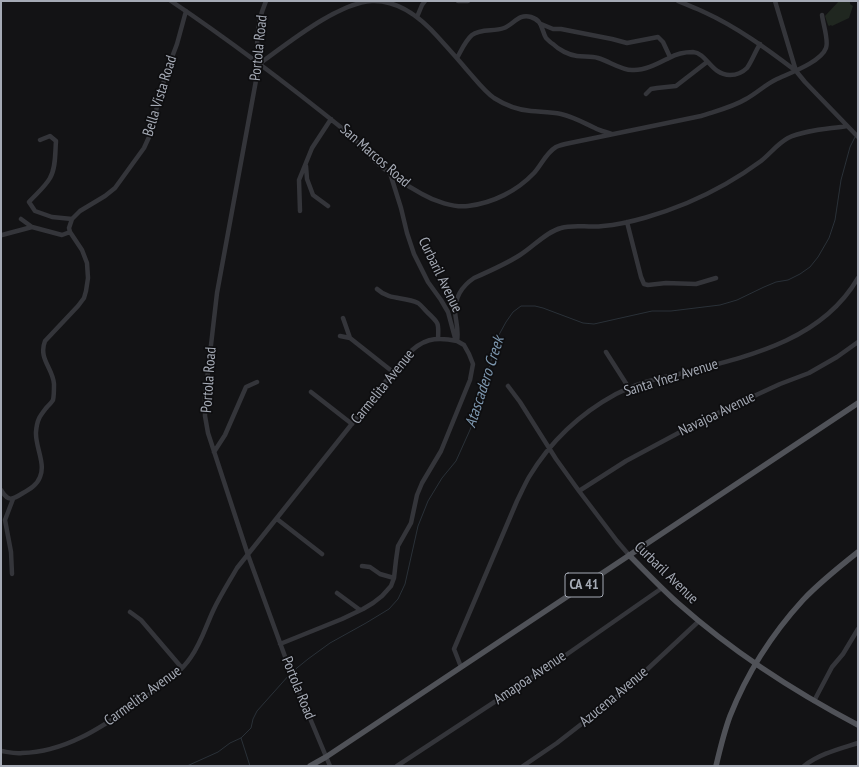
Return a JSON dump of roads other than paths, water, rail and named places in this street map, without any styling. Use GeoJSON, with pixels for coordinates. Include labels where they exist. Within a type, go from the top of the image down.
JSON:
{"type":"FeatureCollection","features":[{"type":"Feature","properties":{"kind":"main road","name":"CA 41"},"geometry":{"type":"LineString","coordinates":[[310,766],[326,757],[858,403]]}},
{"type":"Feature","properties":{"kind":"main road"},"geometry":{"type":"LineString","coordinates":[[716,766],[730,717],[756,663],[765,649],[783,623],[803,600],[826,578],[858,552]]}},
{"type":"Feature","properties":{"kind":"main road","name":"Curbaril Avenue"},"geometry":{"type":"LineString","coordinates":[[629,555],[662,588],[699,621],[756,663],[814,701],[858,725]]}},
{"type":"Feature","properties":{"kind":"street","name":"San Marcos Road"},"geometry":{"type":"LineString","coordinates":[[171,1],[245,53],[350,134],[369,155],[390,173],[416,191],[432,199],[458,206],[471,206],[497,199],[511,192],[535,172],[547,154],[557,147],[570,143],[686,120],[716,111],[746,99],[776,80],[796,71],[818,58],[825,50],[827,43],[822,15]]}},
{"type":"Feature","properties":{"kind":"street","name":"Portola Road"},"geometry":{"type":"LineString","coordinates":[[266,1],[262,9],[258,27],[257,55],[259,64],[214,312],[205,406],[208,433],[248,555],[280,644],[330,766]]}},
{"type":"Feature","properties":{"kind":"street"},"geometry":{"type":"LineString","coordinates":[[259,64],[322,20],[338,12],[356,4],[371,1],[386,3],[401,8],[426,24],[484,89],[494,98],[506,104],[525,110],[562,114],[579,120],[596,129],[613,134]]}},
{"type":"Feature","properties":{"kind":"street"},"geometry":{"type":"LineString","coordinates":[[417,17],[426,1]]}},
{"type":"Feature","properties":{"kind":"street"},"geometry":{"type":"LineString","coordinates":[[458,1],[468,1]]}},
{"type":"Feature","properties":{"kind":"street"},"geometry":{"type":"LineString","coordinates":[[678,1],[705,12],[760,44],[774,54],[796,71],[858,137]]}},
{"type":"Feature","properties":{"kind":"street"},"geometry":{"type":"LineString","coordinates":[[774,1],[796,71]]}},
{"type":"Feature","properties":{"kind":"street","name":"Bella Vista Road"},"geometry":{"type":"LineString","coordinates":[[72,219],[80,211],[115,188],[144,148],[149,137],[166,73],[177,44],[186,11]]}},
{"type":"Feature","properties":{"kind":"street"},"geometry":{"type":"LineString","coordinates":[[457,58],[470,37],[478,32],[504,28],[518,18],[525,16],[533,17],[541,24],[553,29],[561,29],[612,38],[627,43],[658,37],[663,42],[670,57]]}},
{"type":"Feature","properties":{"kind":"street"},"geometry":{"type":"LineString","coordinates":[[541,24],[546,38],[554,46],[569,54],[576,56],[597,57],[629,70],[644,68],[670,57],[695,52],[702,56],[718,72],[725,75],[733,75],[742,72],[747,67],[760,44]]}},
{"type":"Feature","properties":{"kind":"street"},"geometry":{"type":"LineString","coordinates":[[646,94],[651,89],[676,86],[708,62]]}},
{"type":"Feature","properties":{"kind":"street"},"geometry":{"type":"LineString","coordinates":[[300,211],[299,180],[312,148],[330,119]]}},
{"type":"Feature","properties":{"kind":"street"},"geometry":{"type":"LineString","coordinates":[[280,644],[360,610],[373,603],[391,586],[394,578],[398,546],[411,523],[417,495],[422,483],[441,451],[470,380],[473,364],[464,345],[457,341],[458,334],[455,312],[456,302],[462,290],[470,281],[513,259],[560,228],[611,226],[655,215],[685,204],[739,176],[762,160],[776,146],[788,138],[803,133],[847,126]]}},
{"type":"Feature","properties":{"kind":"street"},"geometry":{"type":"LineString","coordinates":[[12,574],[11,552],[5,520],[13,499],[33,487],[41,476],[42,465],[37,444],[36,431],[39,417],[53,399],[54,379],[43,352],[45,341],[84,298],[88,278],[87,263],[82,250],[68,228],[72,219],[52,217],[35,211],[29,202],[51,177],[55,162],[56,141],[50,136],[40,140]]}},
{"type":"Feature","properties":{"kind":"street"},"geometry":{"type":"LineString","coordinates":[[306,164],[307,179],[313,195],[328,206]]}},
{"type":"Feature","properties":{"kind":"street","name":"Curbaril Avenue"},"geometry":{"type":"LineString","coordinates":[[390,173],[414,254],[428,282],[448,312],[457,341]]}},
{"type":"Feature","properties":{"kind":"street"},"geometry":{"type":"LineString","coordinates":[[21,219],[32,227],[62,235],[70,232]]}},
{"type":"Feature","properties":{"kind":"street"},"geometry":{"type":"LineString","coordinates":[[627,222],[644,284],[696,284],[716,278]]}},
{"type":"Feature","properties":{"kind":"street"},"geometry":{"type":"LineString","coordinates":[[1,235],[2,236],[32,227]]}},
{"type":"Feature","properties":{"kind":"street","name":"Santa Ynez Avenue"},"geometry":{"type":"LineString","coordinates":[[461,667],[454,649],[517,501],[539,461],[571,426],[601,403],[629,388],[652,380],[754,353],[794,337],[827,315],[844,298],[858,278]]}},
{"type":"Feature","properties":{"kind":"street"},"geometry":{"type":"LineString","coordinates":[[377,289],[382,294],[410,300],[418,304],[436,320],[438,326],[438,339]]}},
{"type":"Feature","properties":{"kind":"street"},"geometry":{"type":"LineString","coordinates":[[343,318],[350,338]]}},
{"type":"Feature","properties":{"kind":"street"},"geometry":{"type":"LineString","coordinates":[[340,336],[350,338],[393,372]]}},
{"type":"Feature","properties":{"kind":"street","name":"Carmelita Avenue"},"geometry":{"type":"LineString","coordinates":[[1,751],[18,753],[36,752],[72,742],[127,710],[171,679],[190,659],[200,642],[225,588],[238,568],[411,350],[426,341],[448,339],[457,341]]}},
{"type":"Feature","properties":{"kind":"street","name":"Navajoa Avenue"},"geometry":{"type":"LineString","coordinates":[[579,491],[633,457],[697,423],[809,372],[837,357],[858,342]]}},
{"type":"Feature","properties":{"kind":"street"},"geometry":{"type":"LineString","coordinates":[[606,352],[629,388]]}},
{"type":"Feature","properties":{"kind":"street"},"geometry":{"type":"LineString","coordinates":[[214,452],[226,435],[246,387],[257,382]]}},
{"type":"Feature","properties":{"kind":"street","name":"Curbaril Avenue"},"geometry":{"type":"LineString","coordinates":[[508,386],[520,402],[549,449],[579,491],[629,555]]}},
{"type":"Feature","properties":{"kind":"street"},"geometry":{"type":"LineString","coordinates":[[311,392],[352,424]]}},
{"type":"Feature","properties":{"kind":"street"},"geometry":{"type":"LineString","coordinates":[[1,490],[4,496],[13,499]]}},
{"type":"Feature","properties":{"kind":"street"},"geometry":{"type":"LineString","coordinates":[[276,519],[322,554]]}},
{"type":"Feature","properties":{"kind":"street"},"geometry":{"type":"LineString","coordinates":[[362,566],[370,567],[380,574],[394,578]]}},
{"type":"Feature","properties":{"kind":"street","name":"Amapoa Avenue"},"geometry":{"type":"LineString","coordinates":[[397,766],[563,657],[662,588]]}},
{"type":"Feature","properties":{"kind":"street"},"geometry":{"type":"LineString","coordinates":[[337,592],[360,610]]}},
{"type":"Feature","properties":{"kind":"street"},"geometry":{"type":"LineString","coordinates":[[130,612],[141,620],[182,668]]}},
{"type":"Feature","properties":{"kind":"street","name":"Azucena Avenue"},"geometry":{"type":"LineString","coordinates":[[523,766],[557,743],[624,691],[699,621]]}},
{"type":"Feature","properties":{"kind":"street"},"geometry":{"type":"LineString","coordinates":[[814,701],[832,667],[858,629]]}},
{"type":"Feature","properties":{"kind":"street"},"geometry":{"type":"LineString","coordinates":[[804,766],[821,755],[858,744]]}},
{"type":"Feature","properties":{"kind":"waterway","name":"Atascadero Creek"},"geometry":{"type":"LineString","coordinates":[[292,672],[330,643],[389,609],[398,599],[405,584],[418,526],[428,501],[442,478],[456,461],[474,421],[486,384],[495,342],[513,312],[521,306],[535,306],[583,323],[594,324],[652,311],[671,311],[720,305],[737,300],[776,282],[788,280],[800,274],[810,267],[818,257],[829,238],[835,220],[841,180],[850,147],[855,137]]}},
{"type":"Feature","properties":{"kind":"waterway","name":"Atascadero Creek"},"geometry":{"type":"LineString","coordinates":[[187,766],[218,752],[230,743],[241,738],[251,728],[257,711],[290,674]]}},
{"type":"Feature","properties":{"kind":"waterway"},"geometry":{"type":"LineString","coordinates":[[241,738],[250,766]]}}]}
